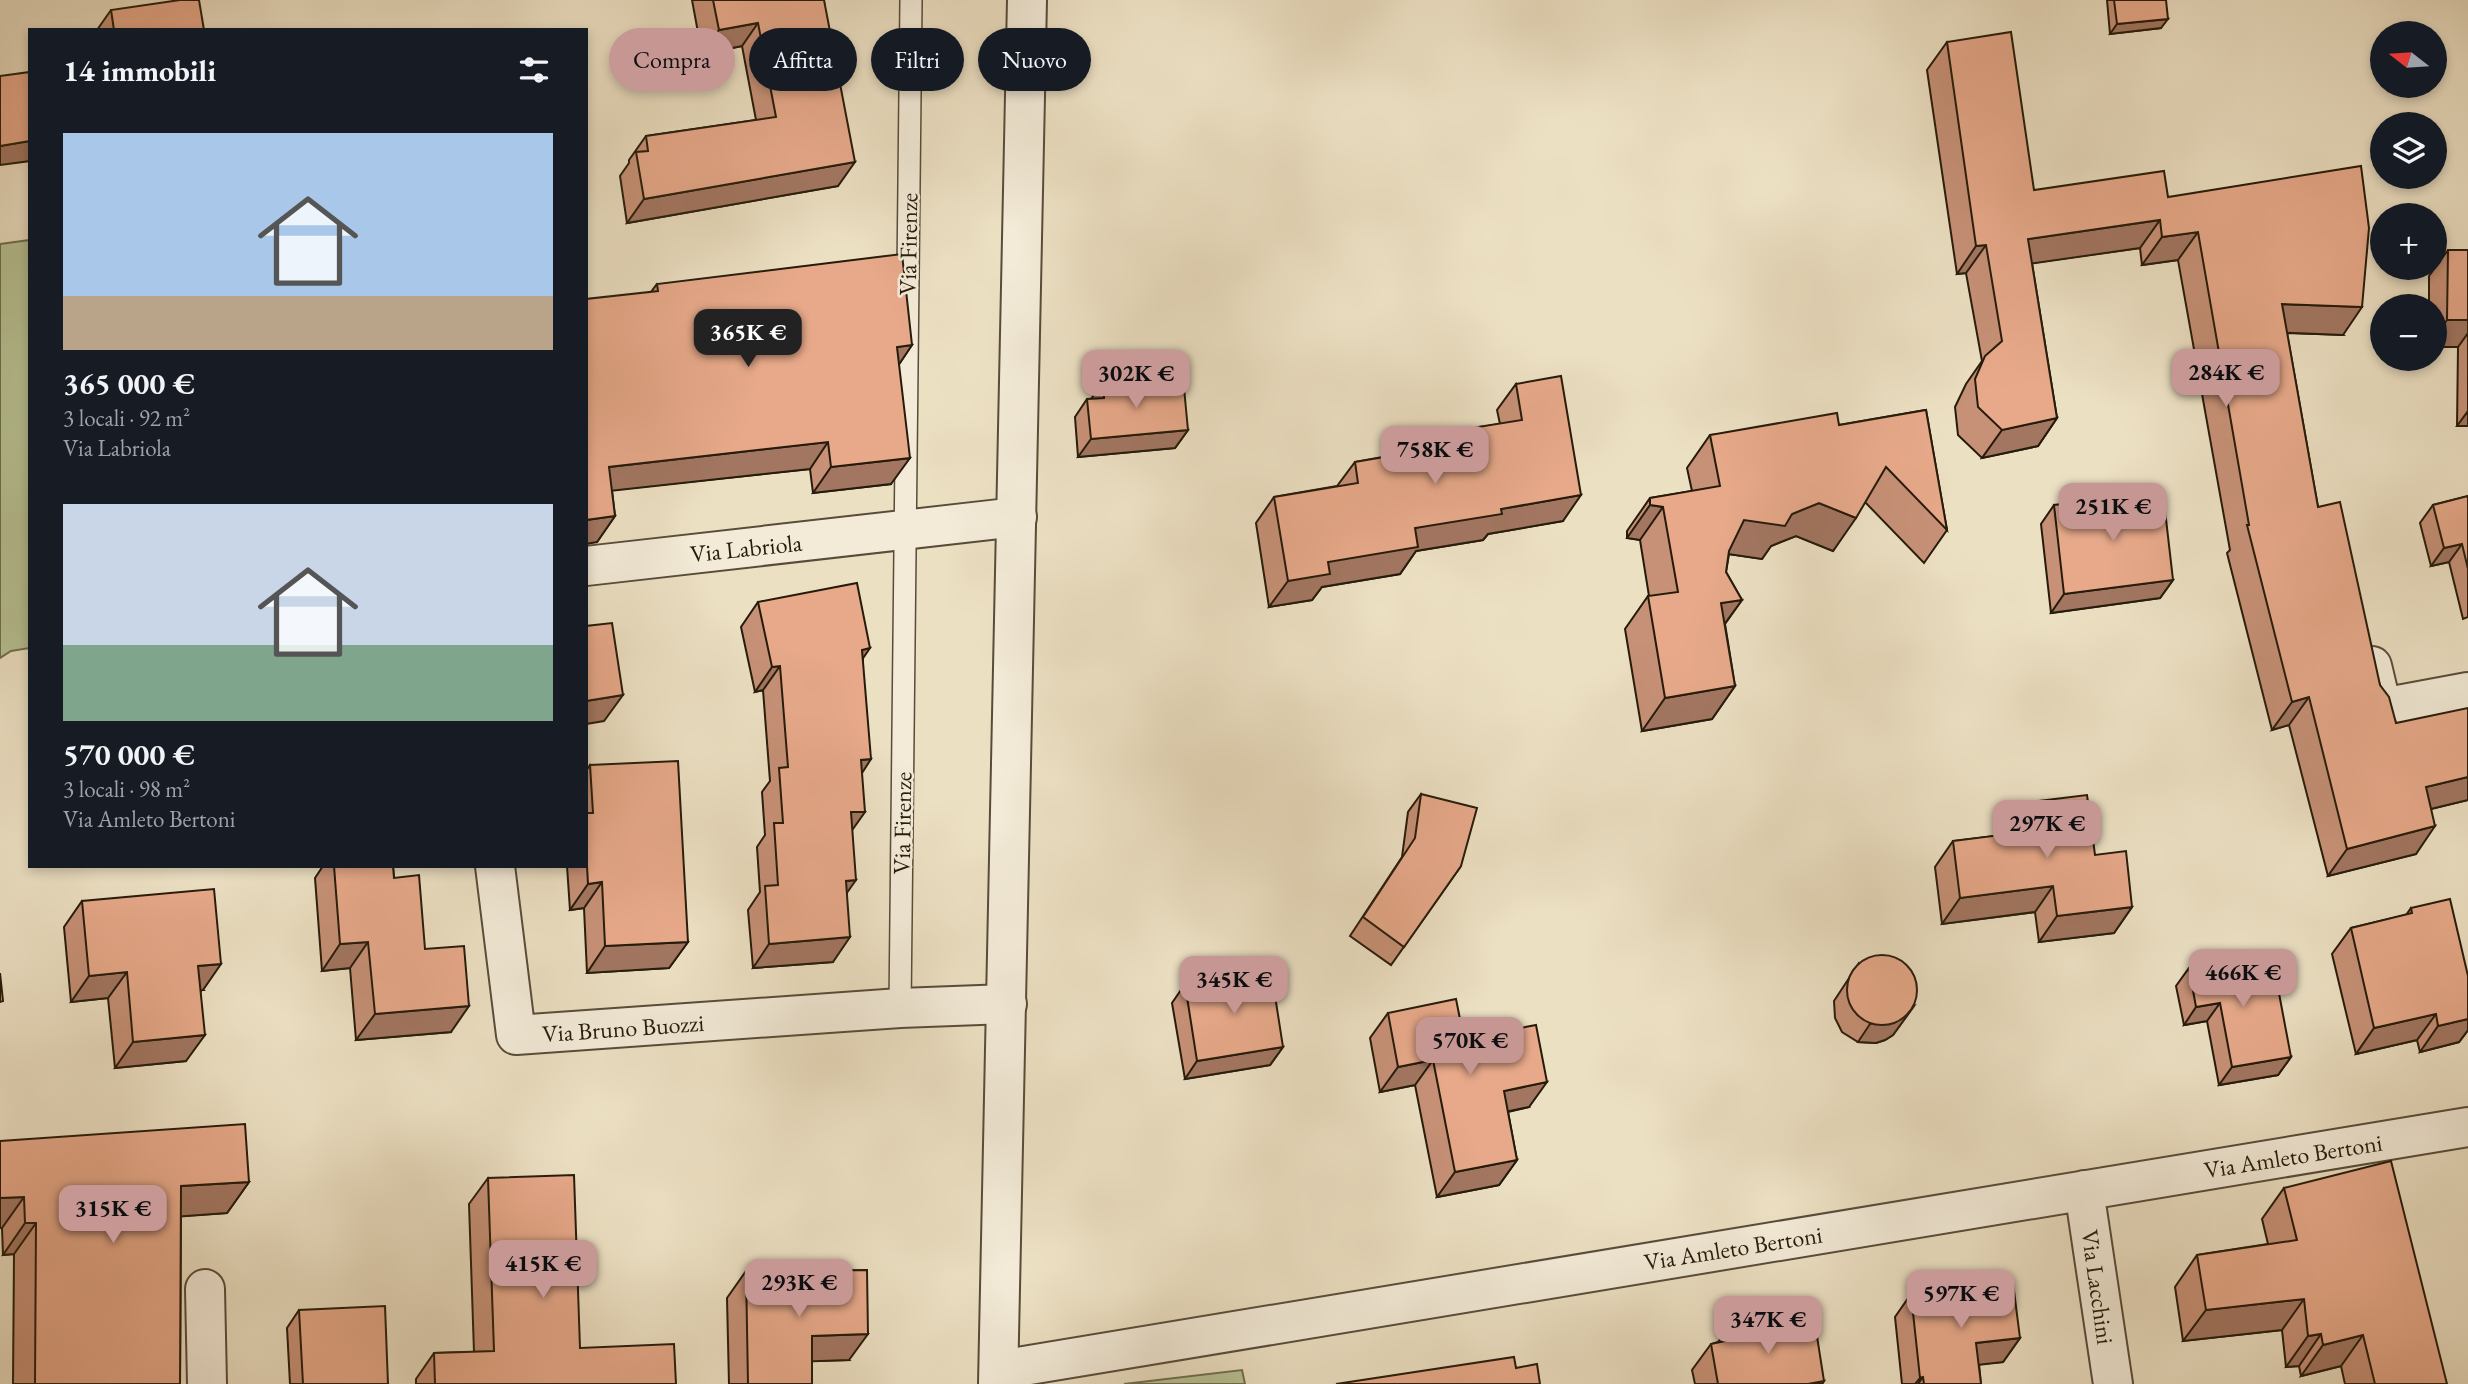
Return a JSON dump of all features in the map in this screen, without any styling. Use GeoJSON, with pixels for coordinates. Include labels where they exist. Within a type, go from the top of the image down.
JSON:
{"type":"FeatureCollection","features":[{"type":"Feature","properties":{"kind":"street"},"geometry":{"type":"LineString","coordinates":[[999,1377],[1027,0]]}},
{"type":"Feature","properties":{"kind":"street"},"geometry":{"type":"LineString","coordinates":[[905,530],[1017,517]]}},
{"type":"Feature","properties":{"kind":"street","name":"Via Labriola"},"geometry":{"type":"LineString","coordinates":[[588,566],[905,530]]}},
{"type":"Feature","properties":{"kind":"street"},"geometry":{"type":"LineString","coordinates":[[2364,630],[2382,708],[2468,692]]}},
{"type":"Feature","properties":{"kind":"street","name":"Via Bruno Buozzi"},"geometry":{"type":"LineString","coordinates":[[495,868],[516,1035],[900,1008]]}},
{"type":"Feature","properties":{"kind":"street"},"geometry":{"type":"LineString","coordinates":[[900,1008],[1007,1004]]}},
{"type":"Feature","properties":{"kind":"street","name":"Via Amleto Bertoni"},"geometry":{"type":"LineString","coordinates":[[999,1377],[2084,1190],[2468,1127]]}},
{"type":"Feature","properties":{"kind":"street","name":"Via Lacchini"},"geometry":{"type":"LineString","coordinates":[[2084,1190],[2113,1384]]}},
{"type":"Feature","properties":{"kind":"street"},"geometry":{"type":"LineString","coordinates":[[205,1289],[207,1384]]}},
{"type":"Feature","properties":{"kind":"lane","name":"Via Firenze"},"geometry":{"type":"LineString","coordinates":[[900,1008],[911,0]]}},
{"type":"Feature","properties":{"kind":"green space"},"geometry":{"type":"Polygon","coordinates":[[[28,240],[28,648],[11,651],[0,658],[0,244],[28,240]]]}},
{"type":"Feature","properties":{"kind":"green space"},"geometry":{"type":"Polygon","coordinates":[[[1242,1370],[1245,1384],[1124,1384],[1242,1370]]]}},
{"type":"Feature","properties":{"kind":"building"},"geometry":{"type":"Polygon","coordinates":[[[180,0],[199,0],[204,28],[114,28],[111,10],[180,0]]]}},
{"type":"Feature","properties":{"kind":"building"},"geometry":{"type":"Polygon","coordinates":[[[713,0],[824,0],[829,28],[759,28],[758,23],[719,28],[713,0]]]}},
{"type":"Feature","properties":{"kind":"building"},"geometry":{"type":"Polygon","coordinates":[[[2114,0],[2166,0],[2168,19],[2117,24],[2114,0]]]}},
{"type":"Feature","properties":{"kind":"building"},"geometry":{"type":"Polygon","coordinates":[[[2011,32],[2034,190],[2164,171],[2168,197],[2361,166],[2369,228],[2362,307],[2282,304],[2318,507],[2340,502],[2380,685],[2389,697],[2396,723],[2468,708],[2468,777],[2426,787],[2435,826],[2347,849],[2309,697],[2292,702],[2247,525],[2198,232],[2162,237],[2160,220],[2028,239],[2057,418],[2002,430],[1978,407],[1975,379],[1985,356],[2002,341],[1986,245],[1976,246],[1947,42],[2011,32]]]}},
{"type":"Feature","properties":{"kind":"building"},"geometry":{"type":"Polygon","coordinates":[[[28,72],[28,141],[0,146],[0,76],[28,72]]]}},
{"type":"Feature","properties":{"kind":"building"},"geometry":{"type":"Polygon","coordinates":[[[771,91],[841,91],[855,162],[644,199],[636,152],[648,151],[646,136],[776,117],[771,91]]]}},
{"type":"Feature","properties":{"kind":"building"},"geometry":{"type":"Polygon","coordinates":[[[2448,250],[2468,250],[2468,320],[2447,320],[2448,250]]]}},
{"type":"Feature","properties":{"kind":"building"},"geometry":{"type":"Polygon","coordinates":[[[902,254],[912,345],[897,347],[910,458],[831,467],[828,442],[609,467],[615,516],[588,520],[588,299],[658,291],[657,284],[902,254]]]}},
{"type":"Feature","properties":{"kind":"building"},"geometry":{"type":"Polygon","coordinates":[[[1561,376],[1581,495],[1501,509],[1502,514],[1415,528],[1418,547],[1328,562],[1330,574],[1288,581],[1274,497],[1358,483],[1355,462],[1431,449],[1428,435],[1522,420],[1516,384],[1561,376]]]}},
{"type":"Feature","properties":{"kind":"building"},"geometry":{"type":"Polygon","coordinates":[[[1147,377],[1149,391],[1184,388],[1188,430],[1091,439],[1087,399],[1104,398],[1103,382],[1147,377]]]}},
{"type":"Feature","properties":{"kind":"building"},"geometry":{"type":"Polygon","coordinates":[[[1926,410],[1947,530],[1886,467],[1856,518],[1819,503],[1792,514],[1785,526],[1744,520],[1729,551],[1726,572],[1742,600],[1721,603],[1735,686],[1665,698],[1648,596],[1678,592],[1663,507],[1650,505],[1650,498],[1720,486],[1710,435],[1837,413],[1839,425],[1926,410]]]}},
{"type":"Feature","properties":{"kind":"building"},"geometry":{"type":"Polygon","coordinates":[[[2163,493],[2173,580],[2064,594],[2054,505],[2163,493]]]}},
{"type":"Feature","properties":{"kind":"building"},"geometry":{"type":"Polygon","coordinates":[[[2468,496],[2468,569],[2462,544],[2444,548],[2433,505],[2468,496]]]}},
{"type":"Feature","properties":{"kind":"building"},"geometry":{"type":"Polygon","coordinates":[[[857,583],[870,648],[862,650],[871,759],[861,760],[865,812],[851,812],[856,880],[846,881],[850,937],[769,944],[765,886],[778,885],[774,823],[783,823],[779,768],[788,767],[780,666],[772,667],[758,602],[857,583]]]}},
{"type":"Feature","properties":{"kind":"building"},"geometry":{"type":"Polygon","coordinates":[[[612,623],[623,695],[588,701],[588,626],[612,623]]]}},
{"type":"Feature","properties":{"kind":"building"},"geometry":{"type":"Polygon","coordinates":[[[678,761],[688,942],[605,946],[602,882],[588,884],[588,813],[593,813],[590,765],[678,761]]]}},
{"type":"Feature","properties":{"kind":"building"},"geometry":{"type":"Polygon","coordinates":[[[1421,794],[1477,808],[1461,866],[1404,947],[1363,917],[1415,838],[1421,794]]]}},
{"type":"Feature","properties":{"kind":"building"},"geometry":{"type":"Polygon","coordinates":[[[2087,795],[2095,855],[2126,851],[2132,907],[2057,916],[2053,886],[1960,898],[1953,841],[2017,833],[2013,804],[2087,795]]]}},
{"type":"Feature","properties":{"kind":"building"},"geometry":{"type":"Polygon","coordinates":[[[334,868],[393,868],[394,878],[419,875],[425,949],[464,946],[469,1006],[375,1014],[368,942],[340,944],[334,868]]]}},
{"type":"Feature","properties":{"kind":"building"},"geometry":{"type":"Polygon","coordinates":[[[214,889],[221,964],[198,966],[205,1035],[133,1042],[127,972],[89,976],[82,901],[214,889]]]}},
{"type":"Feature","properties":{"kind":"building"},"geometry":{"type":"Polygon","coordinates":[[[2450,899],[2468,976],[2468,1019],[2438,1026],[2436,1014],[2374,1028],[2351,928],[2412,913],[2411,908],[2450,899]]]}},
{"type":"Feature","properties":{"kind":"building"},"geometry":{"type":"Polygon","coordinates":[[[2253,952],[2260,991],[2278,988],[2291,1057],[2232,1067],[2220,1003],[2196,1007],[2189,968],[2253,952]]]}},
{"type":"Feature","properties":{"kind":"building"},"geometry":{"type":"Polygon","coordinates":[[[1882,955],[1907,965],[1917,990],[1907,1015],[1882,1025],[1857,1015],[1847,990],[1857,965],[1882,955]]]}},
{"type":"Feature","properties":{"kind":"building"},"geometry":{"type":"Polygon","coordinates":[[[1271,970],[1283,1047],[1197,1061],[1185,984],[1271,970]]]}},
{"type":"Feature","properties":{"kind":"building"},"geometry":{"type":"Polygon","coordinates":[[[0,973],[3,1001],[0,1002],[0,973]]]}},
{"type":"Feature","properties":{"kind":"building"},"geometry":{"type":"Polygon","coordinates":[[[1456,999],[1464,1039],[1536,1025],[1547,1082],[1504,1091],[1517,1160],[1455,1172],[1433,1060],[1398,1067],[1388,1013],[1456,999]]]}},
{"type":"Feature","properties":{"kind":"building"},"geometry":{"type":"Polygon","coordinates":[[[245,1124],[249,1182],[181,1186],[180,1384],[35,1384],[36,1223],[25,1223],[24,1197],[0,1198],[0,1141],[245,1124]]]}},
{"type":"Feature","properties":{"kind":"building"},"geometry":{"type":"Polygon","coordinates":[[[2391,1161],[2447,1384],[2375,1384],[2363,1335],[2323,1345],[2321,1334],[2308,1336],[2304,1299],[2206,1310],[2197,1255],[2297,1240],[2284,1188],[2391,1161]]]}},
{"type":"Feature","properties":{"kind":"building"},"geometry":{"type":"Polygon","coordinates":[[[574,1175],[580,1348],[674,1344],[676,1384],[435,1384],[434,1353],[494,1351],[488,1178],[574,1175]]]}},
{"type":"Feature","properties":{"kind":"building"},"geometry":{"type":"Polygon","coordinates":[[[867,1270],[868,1334],[812,1336],[812,1384],[748,1384],[746,1271],[867,1270]]]}},
{"type":"Feature","properties":{"kind":"building"},"geometry":{"type":"Polygon","coordinates":[[[2013,1283],[2020,1338],[1976,1343],[1981,1384],[1924,1384],[1923,1377],[1920,1378],[1911,1294],[2013,1283]]]}},
{"type":"Feature","properties":{"kind":"building"},"geometry":{"type":"Polygon","coordinates":[[[385,1306],[388,1384],[303,1384],[299,1310],[385,1306]]]}},
{"type":"Feature","properties":{"kind":"building"},"geometry":{"type":"Polygon","coordinates":[[[1785,1319],[1787,1335],[1816,1330],[1824,1381],[1808,1384],[1718,1384],[1711,1344],[1730,1340],[1728,1329],[1785,1319]]]}},
{"type":"Feature","properties":{"kind":"building"},"geometry":{"type":"Polygon","coordinates":[[[1514,1357],[1516,1368],[1537,1364],[1540,1384],[1336,1384],[1514,1357]]]}}]}
